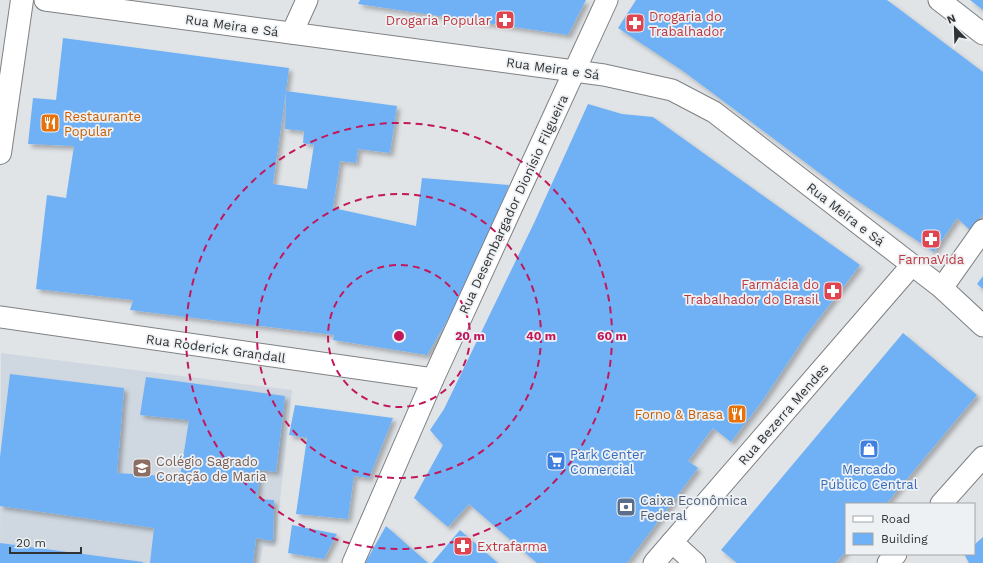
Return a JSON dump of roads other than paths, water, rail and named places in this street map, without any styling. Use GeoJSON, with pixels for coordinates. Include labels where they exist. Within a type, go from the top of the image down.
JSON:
{"type":"FeatureCollection","features":[{"type":"Feature","properties":{"kind":"main road"},"geometry":{"type":"LineString","coordinates":[[0,153],[22,0]]}},
{"type":"Feature","properties":{"kind":"street","name":"Rua Meira e Sá"},"geometry":{"type":"LineString","coordinates":[[45,0],[618,77],[672,90],[714,112],[942,288],[983,326]]}},
{"type":"Feature","properties":{"kind":"street"},"geometry":{"type":"LineString","coordinates":[[292,33],[307,0]]}},
{"type":"Feature","properties":{"kind":"street","name":"Rua Desembargador Dionísio Filgueira"},"geometry":{"type":"LineString","coordinates":[[353,563],[433,379],[607,0]]}},
{"type":"Feature","properties":{"kind":"street"},"geometry":{"type":"LineString","coordinates":[[939,0],[983,34]]}},
{"type":"Feature","properties":{"kind":"street"},"geometry":{"type":"LineString","coordinates":[[942,288],[983,230]]}},
{"type":"Feature","properties":{"kind":"street","name":"Rua Bezerra Mendes"},"geometry":{"type":"LineString","coordinates":[[654,563],[912,265]]}},
{"type":"Feature","properties":{"kind":"street","name":"Rua Roderick Grandall"},"geometry":{"type":"LineString","coordinates":[[0,317],[433,379]]}},
{"type":"Feature","properties":{"kind":"street"},"geometry":{"type":"LineString","coordinates":[[942,503],[980,467]]}},
{"type":"Feature","properties":{"kind":"street"},"geometry":{"type":"LineString","coordinates":[[672,542],[695,563]]}},
{"type":"Feature","properties":{"kind":"street"},"geometry":{"type":"LineString","coordinates":[[888,563],[895,555]]}},
{"type":"Feature","properties":{"kind":"place","name":"Drogaria Popular"},"geometry":{"type":"Point","coordinates":[505,20]}},
{"type":"Feature","properties":{"kind":"place","name":"Drogaria do Trabalhador"},"geometry":{"type":"Point","coordinates":[635,23]}},
{"type":"Feature","properties":{"kind":"place","name":"Restaurante Popular"},"geometry":{"type":"Point","coordinates":[50,123]}},
{"type":"Feature","properties":{"kind":"place","name":"FarmaVida"},"geometry":{"type":"Point","coordinates":[931,239]}},
{"type":"Feature","properties":{"kind":"place","name":"Farmácia do Trabalhador do Brasil"},"geometry":{"type":"Point","coordinates":[833,291]}},
{"type":"Feature","properties":{"kind":"place","name":"Forno & Brasa"},"geometry":{"type":"Point","coordinates":[737,414]}},
{"type":"Feature","properties":{"kind":"place","name":"Mercado Público Central"},"geometry":{"type":"Point","coordinates":[869,449]}},
{"type":"Feature","properties":{"kind":"place","name":"Park Center Comercial"},"geometry":{"type":"Point","coordinates":[556,461]}},
{"type":"Feature","properties":{"kind":"place","name":"Colégio Sagrado Coração de Maria"},"geometry":{"type":"Point","coordinates":[142,468]}},
{"type":"Feature","properties":{"kind":"place","name":"Caixa Econômica Federal"},"geometry":{"type":"Point","coordinates":[626,507]}},
{"type":"Feature","properties":{"kind":"place","name":"Extrafarma"},"geometry":{"type":"Point","coordinates":[463,546]}}]}
